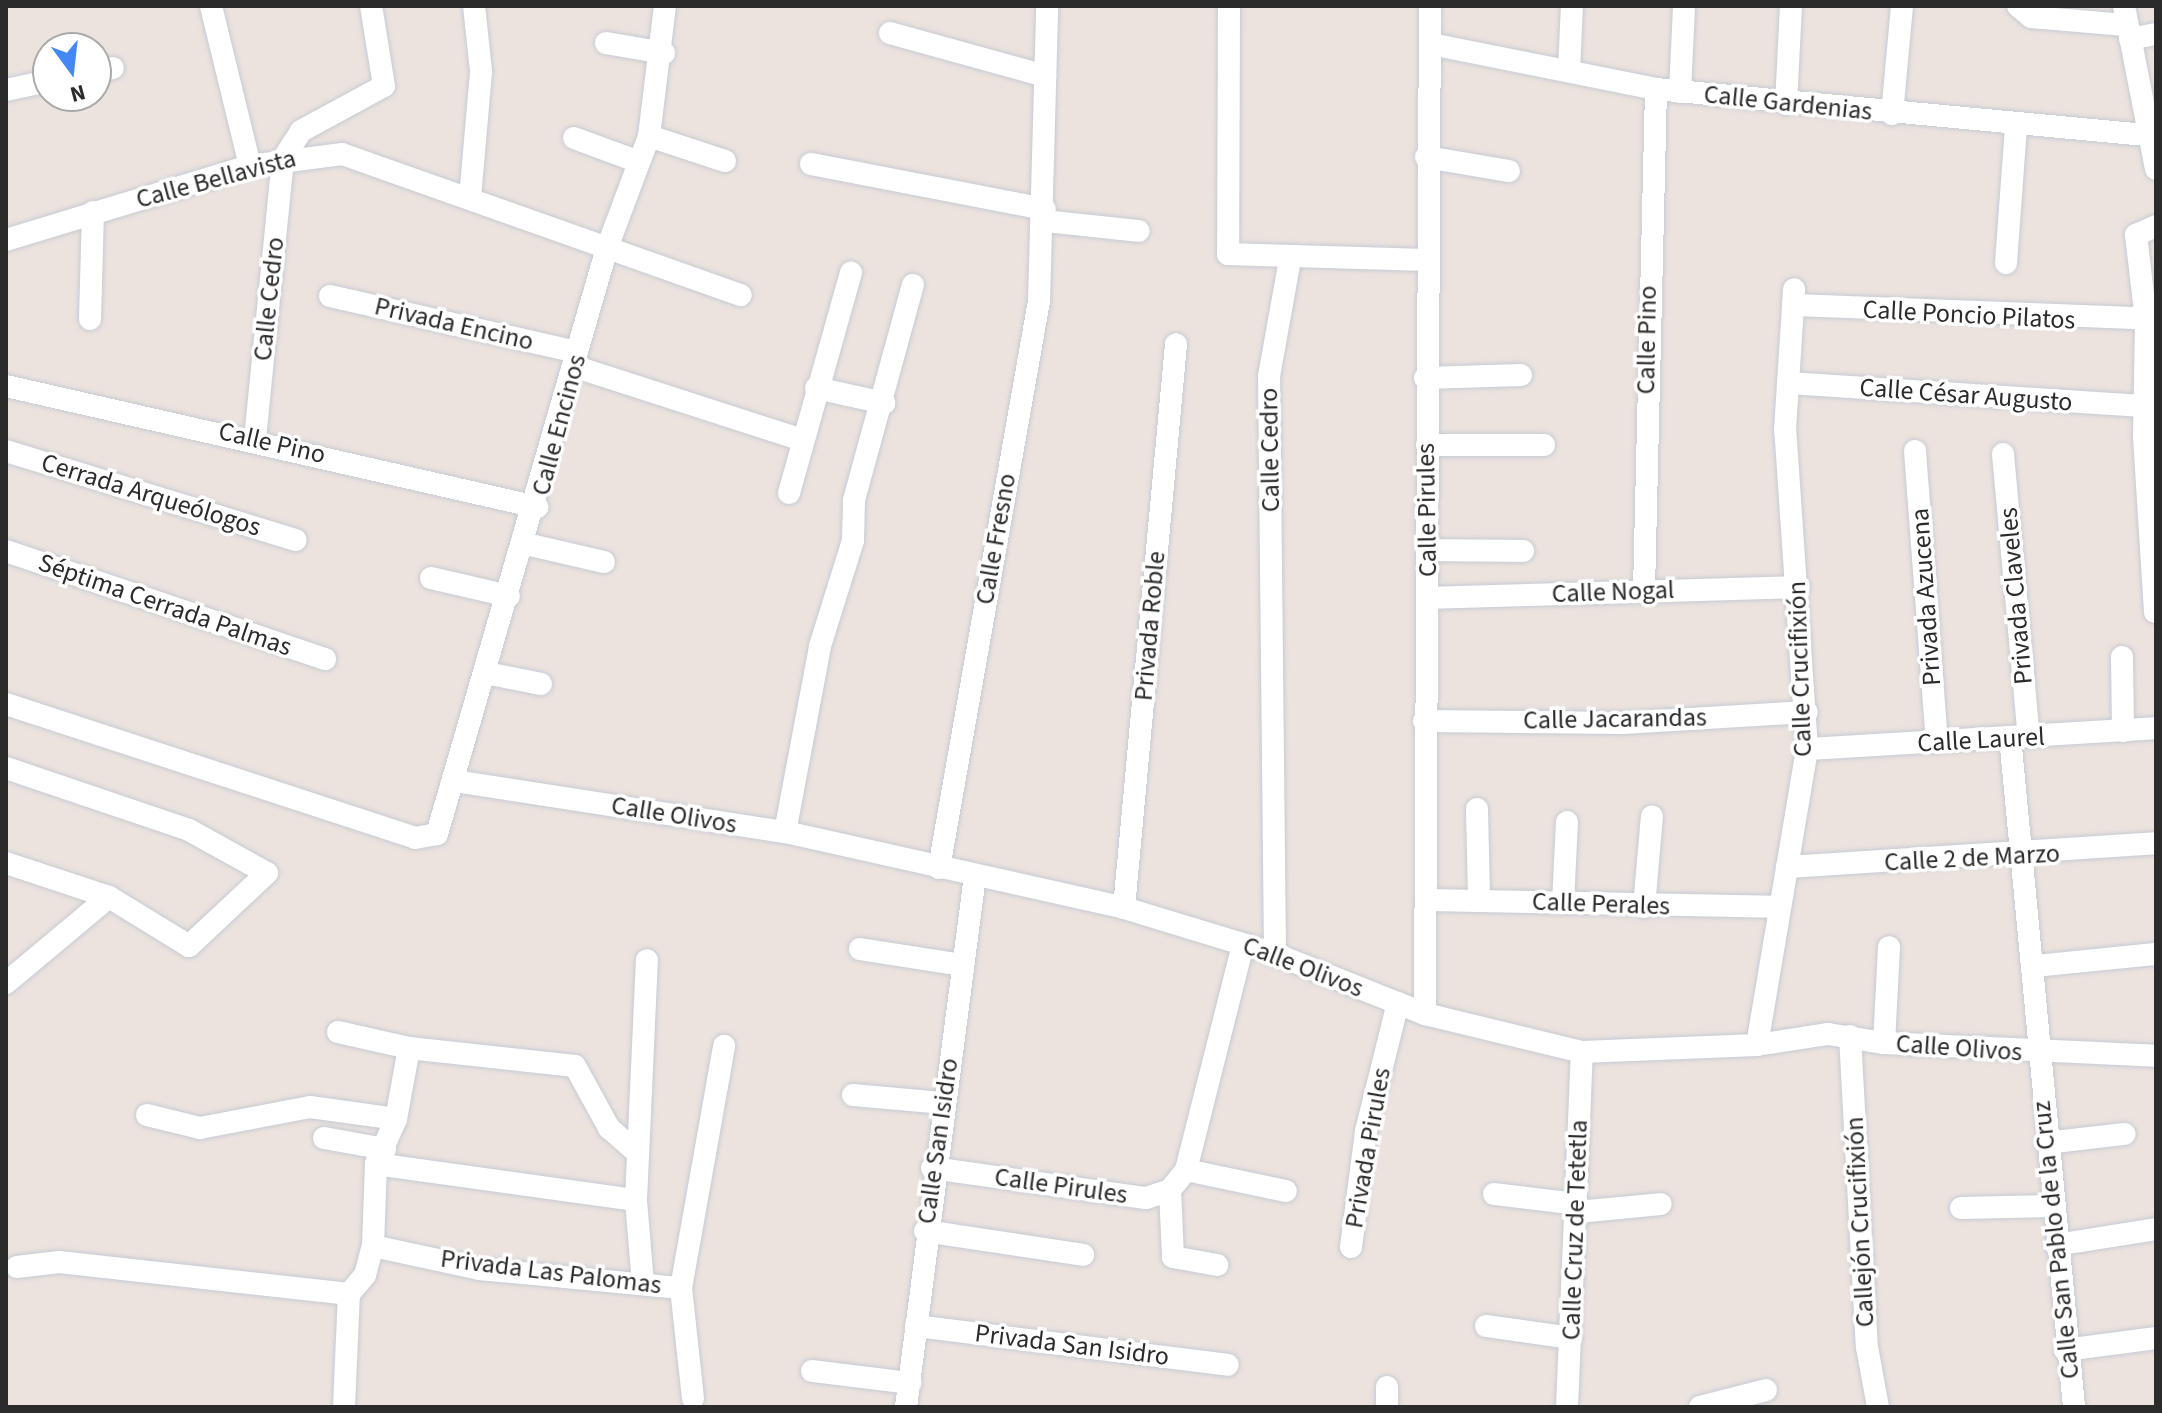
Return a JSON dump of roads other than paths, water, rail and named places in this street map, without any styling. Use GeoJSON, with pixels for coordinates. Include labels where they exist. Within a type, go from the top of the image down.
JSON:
{"type":"FeatureCollection","features":[{"type":"Feature","properties":{"kind":"street"},"geometry":{"type":"LineString","coordinates":[[211,6],[250,166]]}},
{"type":"Feature","properties":{"kind":"street"},"geometry":{"type":"LineString","coordinates":[[283,159],[301,131],[384,86],[371,6]]}},
{"type":"Feature","properties":{"kind":"street"},"geometry":{"type":"LineString","coordinates":[[470,198],[481,71],[474,6]]}},
{"type":"Feature","properties":{"kind":"street","name":"Calle Encinos"},"geometry":{"type":"LineString","coordinates":[[6,704],[431,838],[455,781],[526,544],[607,248],[649,136],[664,53],[665,6]]}},
{"type":"Feature","properties":{"kind":"street","name":"Calle Fresno"},"geometry":{"type":"LineString","coordinates":[[939,868],[1030,358],[1045,215],[1047,6]]}},
{"type":"Feature","properties":{"kind":"street"},"geometry":{"type":"LineString","coordinates":[[1229,6],[1224,247],[1233,257],[1425,260]]}},
{"type":"Feature","properties":{"kind":"street","name":"Calle Pirules"},"geometry":{"type":"LineString","coordinates":[[1425,1014],[1424,721],[1428,550],[1425,260],[1430,6]]}},
{"type":"Feature","properties":{"kind":"street"},"geometry":{"type":"LineString","coordinates":[[1569,71],[1572,6]]}},
{"type":"Feature","properties":{"kind":"street"},"geometry":{"type":"LineString","coordinates":[[1680,92],[1684,6]]}},
{"type":"Feature","properties":{"kind":"street"},"geometry":{"type":"LineString","coordinates":[[1786,104],[1791,6]]}},
{"type":"Feature","properties":{"kind":"street"},"geometry":{"type":"LineString","coordinates":[[1892,114],[1902,6]]}},
{"type":"Feature","properties":{"kind":"street"},"geometry":{"type":"LineString","coordinates":[[2020,9],[2127,23],[2156,34]]}},
{"type":"Feature","properties":{"kind":"street"},"geometry":{"type":"LineString","coordinates":[[2127,23],[2156,169]]}},
{"type":"Feature","properties":{"kind":"street"},"geometry":{"type":"LineString","coordinates":[[890,33],[1045,76]]}},
{"type":"Feature","properties":{"kind":"street"},"geometry":{"type":"LineString","coordinates":[[606,43],[664,53]]}},
{"type":"Feature","properties":{"kind":"street","name":"Calle Gardenias"},"geometry":{"type":"LineString","coordinates":[[1431,44],[1656,89],[1786,104],[2152,137]]}},
{"type":"Feature","properties":{"kind":"street"},"geometry":{"type":"LineString","coordinates":[[6,90],[32,84]]}},
{"type":"Feature","properties":{"kind":"street","name":"Calle Pino"},"geometry":{"type":"LineString","coordinates":[[1644,591],[1656,89]]}},
{"type":"Feature","properties":{"kind":"street"},"geometry":{"type":"LineString","coordinates":[[2006,263],[2016,126]]}},
{"type":"Feature","properties":{"kind":"street"},"geometry":{"type":"LineString","coordinates":[[649,136],[725,161]]}},
{"type":"Feature","properties":{"kind":"street"},"geometry":{"type":"LineString","coordinates":[[574,138],[639,162]]}},
{"type":"Feature","properties":{"kind":"street","name":"Calle Bellavista"},"geometry":{"type":"LineString","coordinates":[[6,240],[250,166],[283,159],[342,154],[607,248]]}},
{"type":"Feature","properties":{"kind":"street"},"geometry":{"type":"LineString","coordinates":[[1426,157],[1509,171]]}},
{"type":"Feature","properties":{"kind":"street","name":"Calle Cedro"},"geometry":{"type":"LineString","coordinates":[[255,439],[283,159]]}},
{"type":"Feature","properties":{"kind":"street"},"geometry":{"type":"LineString","coordinates":[[811,164],[1045,215],[1138,231]]}},
{"type":"Feature","properties":{"kind":"street"},"geometry":{"type":"LineString","coordinates":[[90,319],[93,212]]}},
{"type":"Feature","properties":{"kind":"street"},"geometry":{"type":"LineString","coordinates":[[2146,228],[2151,320],[2143,406],[2150,435],[2155,612]]}},
{"type":"Feature","properties":{"kind":"street"},"geometry":{"type":"LineString","coordinates":[[607,248],[741,295]]}},
{"type":"Feature","properties":{"kind":"street","name":"Calle Cedro"},"geometry":{"type":"LineString","coordinates":[[1275,954],[1269,376],[1290,259]]}},
{"type":"Feature","properties":{"kind":"street"},"geometry":{"type":"LineString","coordinates":[[789,493],[816,388],[851,273]]}},
{"type":"Feature","properties":{"kind":"street"},"geometry":{"type":"LineString","coordinates":[[785,832],[820,646],[913,285]]}},
{"type":"Feature","properties":{"kind":"street","name":"Privada Encino"},"geometry":{"type":"LineString","coordinates":[[330,296],[575,359],[802,440]]}},
{"type":"Feature","properties":{"kind":"street","name":"Calle Poncio Pilatos"},"geometry":{"type":"LineString","coordinates":[[1793,297],[2151,320]]}},
{"type":"Feature","properties":{"kind":"street","name":"Calle Crucifixión"},"geometry":{"type":"LineString","coordinates":[[1757,1045],[1776,907],[1787,867],[1807,749],[1799,587],[1785,430],[1793,297]]}},
{"type":"Feature","properties":{"kind":"street","name":"Privada Roble"},"geometry":{"type":"LineString","coordinates":[[1124,908],[1176,344]]}},
{"type":"Feature","properties":{"kind":"street"},"geometry":{"type":"LineString","coordinates":[[1425,378],[1521,375]]}},
{"type":"Feature","properties":{"kind":"street","name":"Calle César Augusto"},"geometry":{"type":"LineString","coordinates":[[1788,383],[2143,406]]}},
{"type":"Feature","properties":{"kind":"street","name":"Calle Pino"},"geometry":{"type":"LineString","coordinates":[[6,386],[255,439],[537,507]]}},
{"type":"Feature","properties":{"kind":"street"},"geometry":{"type":"LineString","coordinates":[[816,388],[884,403]]}},
{"type":"Feature","properties":{"kind":"street"},"geometry":{"type":"LineString","coordinates":[[1427,445],[1544,445]]}},
{"type":"Feature","properties":{"kind":"street","name":"Cerrada Arqueólogos"},"geometry":{"type":"LineString","coordinates":[[6,451],[296,540]]}},
{"type":"Feature","properties":{"kind":"street","name":"Privada Azucena"},"geometry":{"type":"LineString","coordinates":[[1915,451],[1937,742]]}},
{"type":"Feature","properties":{"kind":"street","name":"Privada Claveles"},"geometry":{"type":"LineString","coordinates":[[2003,454],[2019,737]]}},
{"type":"Feature","properties":{"kind":"street"},"geometry":{"type":"LineString","coordinates":[[526,544],[604,562]]}},
{"type":"Feature","properties":{"kind":"street"},"geometry":{"type":"LineString","coordinates":[[1428,550],[1523,551]]}},
{"type":"Feature","properties":{"kind":"street","name":"Séptima Cerrada Palmas"},"geometry":{"type":"LineString","coordinates":[[6,551],[325,659]]}},
{"type":"Feature","properties":{"kind":"street"},"geometry":{"type":"LineString","coordinates":[[431,578],[509,596]]}},
{"type":"Feature","properties":{"kind":"street","name":"Calle Nogal"},"geometry":{"type":"LineString","coordinates":[[1428,598],[1799,587]]}},
{"type":"Feature","properties":{"kind":"street"},"geometry":{"type":"LineString","coordinates":[[2122,657],[2123,731]]}},
{"type":"Feature","properties":{"kind":"street"},"geometry":{"type":"LineString","coordinates":[[486,673],[541,684]]}},
{"type":"Feature","properties":{"kind":"street","name":"Calle Jacarandas"},"geometry":{"type":"LineString","coordinates":[[1424,721],[1623,723],[1807,712]]}},
{"type":"Feature","properties":{"kind":"street","name":"Calle Laurel"},"geometry":{"type":"LineString","coordinates":[[1807,749],[2156,728]]}},
{"type":"Feature","properties":{"kind":"street","name":"Calle San Pablo de la Cruz"},"geometry":{"type":"LineString","coordinates":[[2019,737],[2022,857],[2035,966],[2038,1053],[2065,1350],[2074,1407]]}},
{"type":"Feature","properties":{"kind":"street"},"geometry":{"type":"LineString","coordinates":[[6,768],[189,830],[267,873],[189,946],[109,897],[6,863]]}},
{"type":"Feature","properties":{"kind":"street","name":"Calle Olivos"},"geometry":{"type":"LineString","coordinates":[[455,781],[785,832],[1124,908],[1275,954],[1425,1014],[1582,1052],[1757,1045],[1850,1036],[1884,1043],[2038,1053],[2156,1056]]}},
{"type":"Feature","properties":{"kind":"street"},"geometry":{"type":"LineString","coordinates":[[1477,809],[1479,900]]}},
{"type":"Feature","properties":{"kind":"street"},"geometry":{"type":"LineString","coordinates":[[1644,907],[1652,816]]}},
{"type":"Feature","properties":{"kind":"street"},"geometry":{"type":"LineString","coordinates":[[1563,903],[1567,822]]}},
{"type":"Feature","properties":{"kind":"street","name":"Calle 2 de Marzo"},"geometry":{"type":"LineString","coordinates":[[1787,867],[2022,857],[2156,843]]}},
{"type":"Feature","properties":{"kind":"street","name":"Calle San Isidro"},"geometry":{"type":"LineString","coordinates":[[906,1407],[932,1168],[975,876]]}},
{"type":"Feature","properties":{"kind":"street"},"geometry":{"type":"LineString","coordinates":[[6,983],[109,897]]}},
{"type":"Feature","properties":{"kind":"street","name":"Calle Perales"},"geometry":{"type":"LineString","coordinates":[[1426,900],[1644,907],[1776,907]]}},
{"type":"Feature","properties":{"kind":"street"},"geometry":{"type":"LineString","coordinates":[[1217,1265],[1173,1257],[1170,1190],[1186,1170],[1243,944]]}},
{"type":"Feature","properties":{"kind":"street"},"geometry":{"type":"LineString","coordinates":[[1884,1043],[1889,947]]}},
{"type":"Feature","properties":{"kind":"street"},"geometry":{"type":"LineString","coordinates":[[860,949],[962,965]]}},
{"type":"Feature","properties":{"kind":"street"},"geometry":{"type":"LineString","coordinates":[[2035,966],[2156,954]]}},
{"type":"Feature","properties":{"kind":"street"},"geometry":{"type":"LineString","coordinates":[[643,1284],[636,1200],[647,960]]}},
{"type":"Feature","properties":{"kind":"street","name":"Privada Pirules"},"geometry":{"type":"LineString","coordinates":[[1351,1247],[1366,1131],[1398,1003]]}},
{"type":"Feature","properties":{"kind":"street"},"geometry":{"type":"LineString","coordinates":[[338,1032],[409,1048],[575,1066],[609,1128],[638,1153]]}},
{"type":"Feature","properties":{"kind":"street","name":"Callejón Crucifixión"},"geometry":{"type":"LineString","coordinates":[[1850,1036],[1867,1347],[1878,1407]]}},
{"type":"Feature","properties":{"kind":"street","name":"Privada Las Palomas"},"geometry":{"type":"LineString","coordinates":[[373,1246],[479,1269],[681,1288],[724,1046]]}},
{"type":"Feature","properties":{"kind":"street"},"geometry":{"type":"LineString","coordinates":[[344,1407],[349,1294],[365,1275],[373,1246],[381,1156],[396,1119],[409,1048]]}},
{"type":"Feature","properties":{"kind":"street","name":"Calle Cruz de Tetetla"},"geometry":{"type":"LineString","coordinates":[[1567,1407],[1582,1052]]}},
{"type":"Feature","properties":{"kind":"street"},"geometry":{"type":"LineString","coordinates":[[853,1095],[942,1103]]}},
{"type":"Feature","properties":{"kind":"street"},"geometry":{"type":"LineString","coordinates":[[147,1115],[200,1128],[310,1107],[396,1119]]}},
{"type":"Feature","properties":{"kind":"street"},"geometry":{"type":"LineString","coordinates":[[2046,1143],[2124,1134]]}},
{"type":"Feature","properties":{"kind":"street"},"geometry":{"type":"LineString","coordinates":[[324,1138],[381,1156],[636,1200]]}},
{"type":"Feature","properties":{"kind":"street","name":"Calle Pirules"},"geometry":{"type":"LineString","coordinates":[[932,1168],[1146,1198],[1170,1190]]}},
{"type":"Feature","properties":{"kind":"street"},"geometry":{"type":"LineString","coordinates":[[1186,1170],[1286,1191]]}},
{"type":"Feature","properties":{"kind":"street"},"geometry":{"type":"LineString","coordinates":[[1494,1194],[1577,1208],[1661,1204]]}},
{"type":"Feature","properties":{"kind":"street"},"geometry":{"type":"LineString","coordinates":[[1961,1208],[2052,1206]]}},
{"type":"Feature","properties":{"kind":"street"},"geometry":{"type":"LineString","coordinates":[[2056,1245],[2156,1229]]}},
{"type":"Feature","properties":{"kind":"street"},"geometry":{"type":"LineString","coordinates":[[925,1231],[1083,1255]]}},
{"type":"Feature","properties":{"kind":"street"},"geometry":{"type":"LineString","coordinates":[[17,1267],[59,1262],[349,1294]]}},
{"type":"Feature","properties":{"kind":"street"},"geometry":{"type":"LineString","coordinates":[[681,1288],[693,1398]]}},
{"type":"Feature","properties":{"kind":"street","name":"Privada San Isidro"},"geometry":{"type":"LineString","coordinates":[[916,1326],[1228,1365]]}},
{"type":"Feature","properties":{"kind":"street"},"geometry":{"type":"LineString","coordinates":[[1486,1326],[1571,1338]]}},
{"type":"Feature","properties":{"kind":"street"},"geometry":{"type":"LineString","coordinates":[[2065,1350],[2156,1338]]}},
{"type":"Feature","properties":{"kind":"street"},"geometry":{"type":"LineString","coordinates":[[812,1371],[910,1383]]}},
{"type":"Feature","properties":{"kind":"street"},"geometry":{"type":"LineString","coordinates":[[1700,1407],[1766,1390]]}}]}
